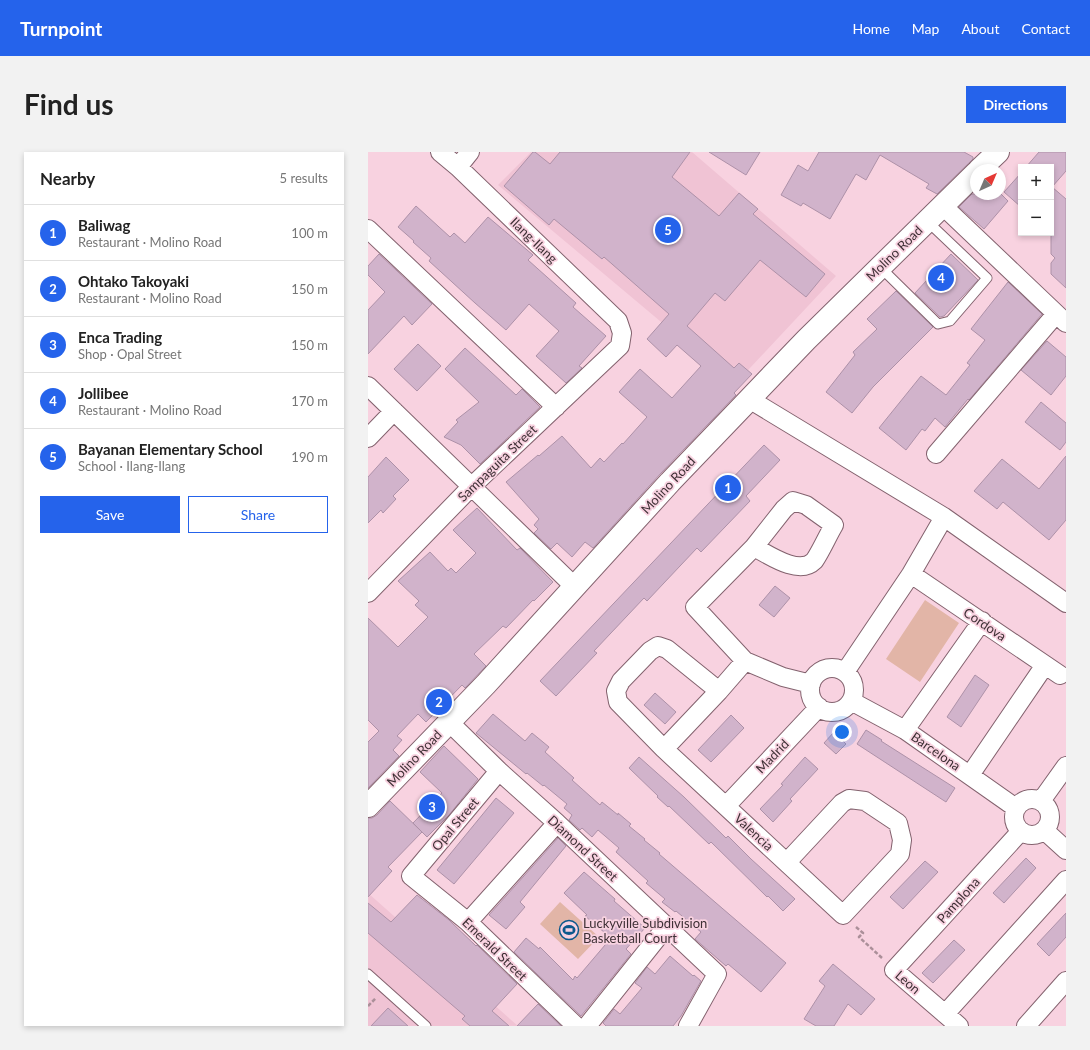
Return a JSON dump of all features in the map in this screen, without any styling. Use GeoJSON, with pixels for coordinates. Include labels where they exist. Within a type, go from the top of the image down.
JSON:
{"type":"FeatureCollection","features":[{"type":"Feature","properties":{"kind":"main road"},"geometry":{"type":"LineString","coordinates":[[984,164],[994,153]]}},
{"type":"Feature","properties":{"kind":"main road","name":"Molino Road"},"geometry":{"type":"LineString","coordinates":[[368,806],[486,684],[670,482],[749,399],[806,340],[970,179]]}},
{"type":"Feature","properties":{"kind":"street","name":"Ilang-Ilang"},"geometry":{"type":"LineString","coordinates":[[440,152],[458,167],[618,321],[622,333]]}},
{"type":"Feature","properties":{"kind":"street"},"geometry":{"type":"LineString","coordinates":[[458,167],[470,152]]}},
{"type":"Feature","properties":{"kind":"street"},"geometry":{"type":"LineString","coordinates":[[936,454],[1061,318],[943,206]]}},
{"type":"Feature","properties":{"kind":"street"},"geometry":{"type":"LineString","coordinates":[[368,229],[556,407]]}},
{"type":"Feature","properties":{"kind":"street","name":"Sampaguita Street"},"geometry":{"type":"LineString","coordinates":[[368,593],[472,486],[620,346],[622,333]]}},
{"type":"Feature","properties":{"kind":"street"},"geometry":{"type":"LineString","coordinates":[[368,386],[575,587]]}},
{"type":"Feature","properties":{"kind":"street"},"geometry":{"type":"LineString","coordinates":[[749,399],[944,517],[1066,603]]}},
{"type":"Feature","properties":{"kind":"street"},"geometry":{"type":"LineString","coordinates":[[368,438],[394,411]]}},
{"type":"Feature","properties":{"kind":"street"},"geometry":{"type":"LineString","coordinates":[[754,547],[785,564],[801,567],[814,561],[834,525],[806,505],[793,501],[784,509],[754,547],[695,607],[745,661],[783,676],[811,684]]}},
{"type":"Feature","properties":{"kind":"street"},"geometry":{"type":"LineString","coordinates":[[845,672],[911,574],[944,517]]}},
{"type":"Feature","properties":{"kind":"street","name":"Cordova"},"geometry":{"type":"LineString","coordinates":[[911,574],[1060,675]]}},
{"type":"Feature","properties":{"kind":"street"},"geometry":{"type":"LineString","coordinates":[[905,730],[982,621]]}},
{"type":"Feature","properties":{"kind":"street","name":"Valencia"},"geometry":{"type":"LineString","coordinates":[[719,691],[667,649],[658,646],[650,651],[621,682],[616,691],[618,702],[664,749],[843,915],[900,854],[902,840],[898,823],[864,801],[849,799],[842,804],[787,862]]}},
{"type":"Feature","properties":{"kind":"street"},"geometry":{"type":"LineString","coordinates":[[664,749],[745,661]]}},
{"type":"Feature","properties":{"kind":"street"},"geometry":{"type":"LineString","coordinates":[[970,775],[1045,665]]}},
{"type":"Feature","properties":{"kind":"street"},"geometry":{"type":"LineString","coordinates":[[834,668],[845,672],[850,677],[854,689],[851,701],[840,710],[833,712],[826,711],[819,707],[812,697],[811,684],[817,674],[822,670],[834,668]]}},
{"type":"Feature","properties":{"kind":"street","name":"Barcelona"},"geometry":{"type":"LineString","coordinates":[[851,701],[905,730],[1016,808]]}},
{"type":"Feature","properties":{"kind":"street","name":"Madrid"},"geometry":{"type":"LineString","coordinates":[[726,806],[819,707]]}},
{"type":"Feature","properties":{"kind":"street","name":"Diamond Street"},"geometry":{"type":"LineString","coordinates":[[449,722],[499,771],[557,823],[717,974],[688,1026]]}},
{"type":"Feature","properties":{"kind":"street"},"geometry":{"type":"LineString","coordinates":[[1040,802],[1066,766]]}},
{"type":"Feature","properties":{"kind":"street","name":"Opal Street"},"geometry":{"type":"LineString","coordinates":[[411,876],[499,771]]}},
{"type":"Feature","properties":{"kind":"street"},"geometry":{"type":"LineString","coordinates":[[1035,799],[1040,802],[1045,805],[1049,814],[1048,824],[1044,830],[1036,834],[1021,831],[1017,827],[1014,820],[1016,808],[1024,800],[1035,799]]}},
{"type":"Feature","properties":{"kind":"street"},"geometry":{"type":"LineString","coordinates":[[468,922],[557,823]]}},
{"type":"Feature","properties":{"kind":"street"},"geometry":{"type":"LineString","coordinates":[[1044,830],[1066,850]]}},
{"type":"Feature","properties":{"kind":"street","name":"Pamplona"},"geometry":{"type":"LineString","coordinates":[[894,970],[1021,831]]}},
{"type":"Feature","properties":{"kind":"street","name":"Emerald Street"},"geometry":{"type":"LineString","coordinates":[[411,876],[468,922],[576,1026]]}},
{"type":"Feature","properties":{"kind":"street"},"geometry":{"type":"LineString","coordinates":[[945,1014],[1066,880]]}},
{"type":"Feature","properties":{"kind":"street"},"geometry":{"type":"LineString","coordinates":[[587,1026],[666,927]]}},
{"type":"Feature","properties":{"kind":"street","name":"Leon"},"geometry":{"type":"LineString","coordinates":[[894,970],[959,1026]]}},
{"type":"Feature","properties":{"kind":"street"},"geometry":{"type":"LineString","coordinates":[[1026,1026],[1066,981]]}},
{"type":"Feature","properties":{"kind":"lane"},"geometry":{"type":"LineString","coordinates":[[880,267],[938,324],[950,321],[987,278],[927,221]]}},
{"type":"Feature","properties":{"kind":"lane"},"geometry":{"type":"LineString","coordinates":[[368,974],[426,1026]]}},
{"type":"Feature","properties":{"kind":"path","name":"Leon"},"geometry":{"type":"LineString","coordinates":[[859,937],[894,970]]}},
{"type":"Feature","properties":{"kind":"shaded area"},"geometry":{"type":"Polygon","coordinates":[[[531,152],[692,152],[836,276],[735,384],[498,185],[531,152]]]}},
{"type":"Feature","properties":{"kind":"shaded area"},"geometry":{"type":"Polygon","coordinates":[[[925,600],[959,623],[920,682],[886,659],[925,600]]]}},
{"type":"Feature","properties":{"kind":"shaded area"},"geometry":{"type":"Polygon","coordinates":[[[368,893],[518,1026],[368,1026],[368,893]]]}},
{"type":"Feature","properties":{"kind":"shaded area","name":"Luckyville Subdivision Basketball Court"},"geometry":{"type":"Polygon","coordinates":[[[560,902],[599,937],[578,959],[540,924],[560,902]]]}},
{"type":"Feature","properties":{"kind":"building"},"geometry":{"type":"Polygon","coordinates":[[[533,152],[550,164],[560,152],[690,152],[672,177],[719,216],[739,193],[758,209],[753,214],[825,274],[806,297],[760,260],[725,301],[715,293],[687,326],[734,368],[739,363],[752,374],[734,393],[736,395],[661,473],[593,548],[585,542],[572,557],[557,543],[551,549],[534,533],[538,529],[534,525],[539,519],[506,482],[562,436],[591,468],[600,458],[604,462],[622,443],[623,444],[647,417],[619,392],[640,369],[672,398],[701,366],[677,345],[666,357],[647,339],[669,314],[604,257],[602,259],[554,219],[549,225],[504,186],[533,152]]]}},
{"type":"Feature","properties":{"kind":"building"},"geometry":{"type":"Polygon","coordinates":[[[709,152],[760,152],[746,175],[709,152]]]}},
{"type":"Feature","properties":{"kind":"building"},"geometry":{"type":"Polygon","coordinates":[[[819,152],[964,152],[973,157],[973,159],[937,194],[926,188],[929,184],[880,155],[866,180],[856,174],[830,219],[803,203],[801,206],[781,195],[798,165],[808,171],[819,152]]]}},
{"type":"Feature","properties":{"kind":"building"},"geometry":{"type":"Polygon","coordinates":[[[1039,152],[1066,152],[1066,171],[1054,185],[1054,164],[1029,164],[1039,152]]]}},
{"type":"Feature","properties":{"kind":"building"},"geometry":{"type":"Polygon","coordinates":[[[1018,176],[1018,204],[1006,194],[1006,190],[1018,176]]]}},
{"type":"Feature","properties":{"kind":"building"},"geometry":{"type":"Polygon","coordinates":[[[1054,189],[1066,199],[1066,288],[1051,274],[1051,263],[1055,258],[1051,254],[1051,236],[1054,236],[1054,189]]]}},
{"type":"Feature","properties":{"kind":"building"},"geometry":{"type":"Polygon","coordinates":[[[970,196],[970,200],[1006,199],[1008,201],[984,229],[959,207],[970,196]]]}},
{"type":"Feature","properties":{"kind":"building"},"geometry":{"type":"Polygon","coordinates":[[[416,206],[450,237],[454,233],[465,243],[488,217],[533,255],[528,260],[576,303],[573,307],[606,336],[579,366],[582,368],[566,383],[536,356],[559,331],[529,304],[506,330],[475,303],[429,261],[431,258],[398,227],[416,206]]]}},
{"type":"Feature","properties":{"kind":"building"},"geometry":{"type":"Polygon","coordinates":[[[379,254],[432,304],[412,325],[404,316],[368,354],[368,310],[385,292],[368,275],[368,266],[379,254]]]}},
{"type":"Feature","properties":{"kind":"building"},"geometry":{"type":"Polygon","coordinates":[[[951,254],[978,280],[944,316],[940,317],[915,293],[951,254]]]}},
{"type":"Feature","properties":{"kind":"building"},"geometry":{"type":"Polygon","coordinates":[[[1008,282],[1042,314],[945,427],[935,418],[925,431],[922,429],[906,450],[879,428],[921,376],[946,395],[970,365],[967,363],[985,340],[971,329],[1008,282]]]}},
{"type":"Feature","properties":{"kind":"building"},"geometry":{"type":"Polygon","coordinates":[[[896,291],[933,327],[873,387],[852,413],[826,392],[855,355],[853,352],[877,329],[867,319],[896,291]]]}},
{"type":"Feature","properties":{"kind":"building"},"geometry":{"type":"Polygon","coordinates":[[[1047,341],[1066,357],[1066,376],[1051,395],[1021,370],[1047,341]]]}},
{"type":"Feature","properties":{"kind":"building"},"geometry":{"type":"Polygon","coordinates":[[[418,344],[441,366],[417,391],[394,369],[418,344]]]}},
{"type":"Feature","properties":{"kind":"building"},"geometry":{"type":"Polygon","coordinates":[[[465,348],[516,395],[522,389],[540,407],[480,464],[461,445],[444,437],[458,422],[456,420],[479,402],[445,369],[465,348]]]}},
{"type":"Feature","properties":{"kind":"building"},"geometry":{"type":"Polygon","coordinates":[[[1041,402],[1066,423],[1066,442],[1060,450],[1025,422],[1041,402]]]}},
{"type":"Feature","properties":{"kind":"building"},"geometry":{"type":"Polygon","coordinates":[[[764,445],[780,460],[746,496],[750,501],[701,552],[697,548],[647,601],[644,598],[594,651],[597,653],[556,696],[540,681],[764,445]]]}},
{"type":"Feature","properties":{"kind":"building"},"geometry":{"type":"Polygon","coordinates":[[[1066,456],[1066,520],[1049,540],[1003,502],[997,509],[974,491],[1002,459],[1039,489],[1066,456]]]}},
{"type":"Feature","properties":{"kind":"building"},"geometry":{"type":"Polygon","coordinates":[[[386,457],[409,480],[393,496],[396,499],[383,513],[381,510],[368,523],[368,477],[386,457]]]}},
{"type":"Feature","properties":{"kind":"building"},"geometry":{"type":"Polygon","coordinates":[[[477,508],[517,550],[520,548],[553,582],[506,628],[503,626],[474,654],[486,666],[465,688],[462,685],[426,722],[418,714],[397,736],[402,740],[393,750],[399,756],[368,788],[368,742],[379,731],[368,720],[368,618],[398,647],[428,617],[415,605],[419,601],[398,581],[430,552],[448,571],[451,568],[456,573],[476,553],[453,530],[477,508]]]}},
{"type":"Feature","properties":{"kind":"building"},"geometry":{"type":"Polygon","coordinates":[[[775,586],[790,598],[774,617],[759,605],[775,586]]]}},
{"type":"Feature","properties":{"kind":"building"},"geometry":{"type":"Polygon","coordinates":[[[975,675],[989,685],[961,727],[947,717],[975,675]]]}},
{"type":"Feature","properties":{"kind":"building"},"geometry":{"type":"Polygon","coordinates":[[[655,693],[676,712],[665,724],[644,705],[655,693]]]}},
{"type":"Feature","properties":{"kind":"building"},"geometry":{"type":"Polygon","coordinates":[[[493,714],[525,741],[532,733],[549,747],[545,752],[574,778],[572,780],[600,805],[602,802],[631,824],[629,826],[660,853],[659,854],[786,963],[761,992],[728,964],[726,966],[695,939],[701,932],[676,911],[675,912],[662,902],[665,899],[646,883],[648,881],[616,852],[619,848],[598,830],[592,837],[582,828],[580,830],[569,820],[572,815],[564,808],[567,804],[544,785],[543,786],[527,773],[526,774],[476,733],[493,714]]]}},
{"type":"Feature","properties":{"kind":"building"},"geometry":{"type":"Polygon","coordinates":[[[731,715],[744,728],[711,762],[698,750],[731,715]]]}},
{"type":"Feature","properties":{"kind":"building"},"geometry":{"type":"Polygon","coordinates":[[[866,730],[955,788],[946,802],[857,744],[866,730]]]}},
{"type":"Feature","properties":{"kind":"building"},"geometry":{"type":"Polygon","coordinates":[[[834,732],[846,744],[836,754],[824,743],[834,732]]]}},
{"type":"Feature","properties":{"kind":"building"},"geometry":{"type":"Polygon","coordinates":[[[444,746],[478,779],[449,815],[427,837],[413,823],[442,793],[420,772],[444,746]]]}},
{"type":"Feature","properties":{"kind":"building"},"geometry":{"type":"Polygon","coordinates":[[[639,757],[684,797],[726,838],[728,836],[795,899],[783,911],[711,842],[709,844],[669,806],[668,807],[657,797],[658,796],[629,768],[639,757]]]}},
{"type":"Feature","properties":{"kind":"building"},"geometry":{"type":"Polygon","coordinates":[[[805,757],[818,769],[790,799],[792,801],[773,822],[760,809],[783,785],[781,784],[805,757]]]}},
{"type":"Feature","properties":{"kind":"building"},"geometry":{"type":"Polygon","coordinates":[[[496,798],[514,813],[454,884],[437,870],[496,798]]]}},
{"type":"Feature","properties":{"kind":"building"},"geometry":{"type":"Polygon","coordinates":[[[390,801],[422,832],[388,867],[392,871],[368,897],[368,818],[372,818],[377,815],[390,801]]]}},
{"type":"Feature","properties":{"kind":"building"},"geometry":{"type":"Polygon","coordinates":[[[558,838],[566,846],[520,902],[525,907],[506,929],[489,915],[558,838]]]}},
{"type":"Feature","properties":{"kind":"building"},"geometry":{"type":"Polygon","coordinates":[[[1026,858],[1036,868],[1004,903],[993,893],[1026,858]]]}},
{"type":"Feature","properties":{"kind":"building"},"geometry":{"type":"Polygon","coordinates":[[[925,861],[938,872],[903,909],[890,897],[925,861]]]}},
{"type":"Feature","properties":{"kind":"building"},"geometry":{"type":"Polygon","coordinates":[[[584,872],[645,928],[626,949],[631,954],[581,1016],[514,952],[526,938],[539,949],[540,947],[573,980],[575,976],[577,978],[611,938],[585,916],[587,915],[564,893],[584,872]]]}},
{"type":"Feature","properties":{"kind":"building"},"geometry":{"type":"Polygon","coordinates":[[[417,895],[449,920],[517,984],[492,1011],[509,1026],[470,1026],[462,1019],[465,1016],[368,933],[368,903],[391,922],[417,895]]]}},
{"type":"Feature","properties":{"kind":"building"},"geometry":{"type":"Polygon","coordinates":[[[1066,913],[1066,937],[1049,956],[1037,944],[1066,913]]]}},
{"type":"Feature","properties":{"kind":"building"},"geometry":{"type":"Polygon","coordinates":[[[954,940],[965,950],[933,983],[922,973],[954,940]]]}},
{"type":"Feature","properties":{"kind":"building"},"geometry":{"type":"Polygon","coordinates":[[[670,956],[701,981],[681,1016],[673,1026],[606,1026],[603,1023],[614,1009],[620,1014],[642,988],[635,983],[647,967],[655,974],[670,956]]]}},
{"type":"Feature","properties":{"kind":"building"},"geometry":{"type":"Polygon","coordinates":[[[833,964],[875,999],[861,1015],[848,1004],[834,1026],[816,1026],[804,1019],[825,986],[819,981],[833,964]]]}},
{"type":"Feature","properties":{"kind":"building"},"geometry":{"type":"Polygon","coordinates":[[[538,1004],[561,1026],[517,1026],[538,1004]]]}},
{"type":"Feature","properties":{"kind":"building"},"geometry":{"type":"Polygon","coordinates":[[[388,1008],[408,1026],[371,1026],[388,1008]]]}},
{"type":"Feature","properties":{"kind":"place","name":"Bayanan Elementary School"},"geometry":{"type":"Point","coordinates":[668,230]}},
{"type":"Feature","properties":{"kind":"place","name":"Jollibee"},"geometry":{"type":"Point","coordinates":[941,278]}},
{"type":"Feature","properties":{"kind":"place","name":"Baliwag"},"geometry":{"type":"Point","coordinates":[728,488]}},
{"type":"Feature","properties":{"kind":"place","name":"Ohtako Takoyaki"},"geometry":{"type":"Point","coordinates":[439,702]}},
{"type":"Feature","properties":{"kind":"place","name":"Enca Trading"},"geometry":{"type":"Point","coordinates":[432,807]}},
{"type":"Feature","properties":{"kind":"place","name":"Luckyville Subdivision Basketball Court"},"geometry":{"type":"Point","coordinates":[569,930]}}]}
